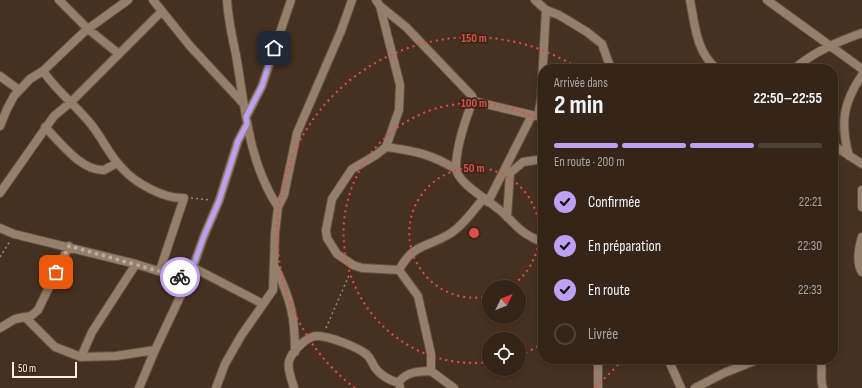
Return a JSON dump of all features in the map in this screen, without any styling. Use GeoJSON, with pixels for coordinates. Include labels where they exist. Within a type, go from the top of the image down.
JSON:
{"type":"FeatureCollection","features":[{"type":"Feature","properties":{"kind":"street"},"geometry":{"type":"LineString","coordinates":[[59,0],[88,29],[118,54]]}},
{"type":"Feature","properties":{"kind":"street"},"geometry":{"type":"LineString","coordinates":[[0,126],[7,109],[20,90],[30,79],[43,70],[88,29],[128,0]]}},
{"type":"Feature","properties":{"kind":"street"},"geometry":{"type":"LineString","coordinates":[[153,0],[161,12],[190,46],[242,102]]}},
{"type":"Feature","properties":{"kind":"street"},"geometry":{"type":"LineString","coordinates":[[227,0],[228,22],[236,54],[246,121],[266,188],[278,207]]}},
{"type":"Feature","properties":{"kind":"street"},"geometry":{"type":"LineString","coordinates":[[139,388],[189,278],[219,201],[246,121],[262,86],[291,0]]}},
{"type":"Feature","properties":{"kind":"street"},"geometry":{"type":"LineString","coordinates":[[216,388],[225,364],[272,290],[275,266],[275,232],[278,207],[284,195],[297,133],[341,31],[352,0]]}},
{"type":"Feature","properties":{"kind":"street"},"geometry":{"type":"LineString","coordinates":[[690,0],[700,48],[704,56],[712,64]]}},
{"type":"Feature","properties":{"kind":"street"},"geometry":{"type":"LineString","coordinates":[[767,0],[862,69]]}},
{"type":"Feature","properties":{"kind":"street"},"geometry":{"type":"LineString","coordinates":[[378,3],[430,50],[470,94],[473,101],[460,145],[456,169]]}},
{"type":"Feature","properties":{"kind":"street"},"geometry":{"type":"LineString","coordinates":[[378,3],[400,85],[399,110],[386,147],[376,155],[352,169],[332,199],[326,230],[327,238],[337,254],[353,266],[362,268],[399,270]]}},
{"type":"Feature","properties":{"kind":"street"},"geometry":{"type":"LineString","coordinates":[[542,4],[587,32],[602,44],[609,64]]}},
{"type":"Feature","properties":{"kind":"street"},"geometry":{"type":"LineString","coordinates":[[541,64],[542,4]]}},
{"type":"Feature","properties":{"kind":"street"},"geometry":{"type":"LineString","coordinates":[[0,193],[2,184],[54,116],[71,102],[161,12]]}},
{"type":"Feature","properties":{"kind":"street"},"geometry":{"type":"LineString","coordinates":[[800,64],[828,45],[862,33]]}},
{"type":"Feature","properties":{"kind":"street"},"geometry":{"type":"LineString","coordinates":[[43,70],[56,88],[71,102],[106,143],[117,163],[130,176],[165,196],[184,198],[160,270]]}},
{"type":"Feature","properties":{"kind":"street"},"geometry":{"type":"LineString","coordinates":[[849,156],[843,124],[847,106],[862,75]]}},
{"type":"Feature","properties":{"kind":"street"},"geometry":{"type":"LineString","coordinates":[[0,76],[20,90]]}},
{"type":"Feature","properties":{"kind":"street"},"geometry":{"type":"LineString","coordinates":[[399,270],[406,258],[416,248],[453,232],[486,200],[537,116],[473,101]]}},
{"type":"Feature","properties":{"kind":"street"},"geometry":{"type":"LineString","coordinates":[[45,127],[75,157],[88,166],[104,170],[117,163]]}},
{"type":"Feature","properties":{"kind":"street"},"geometry":{"type":"LineString","coordinates":[[386,147],[421,152],[456,169],[472,189],[523,232],[538,240]]}},
{"type":"Feature","properties":{"kind":"street"},"geometry":{"type":"LineString","coordinates":[[838,148],[862,164]]}},
{"type":"Feature","properties":{"kind":"street"},"geometry":{"type":"LineString","coordinates":[[507,217],[510,173],[523,162],[538,160]]}},
{"type":"Feature","properties":{"kind":"street"},"geometry":{"type":"LineString","coordinates":[[862,190],[862,207]]}},
{"type":"Feature","properties":{"kind":"street"},"geometry":{"type":"LineString","coordinates":[[0,228],[14,234],[69,246],[160,270],[174,276],[189,278]]}},
{"type":"Feature","properties":{"kind":"street"},"geometry":{"type":"LineString","coordinates":[[862,237],[859,246],[859,264],[862,272]]}},
{"type":"Feature","properties":{"kind":"street"},"geometry":{"type":"LineString","coordinates":[[0,328],[15,319],[31,316],[38,310],[69,246]]}},
{"type":"Feature","properties":{"kind":"street"},"geometry":{"type":"LineString","coordinates":[[81,357],[92,332],[136,264]]}},
{"type":"Feature","properties":{"kind":"street"},"geometry":{"type":"LineString","coordinates":[[275,266],[294,313],[295,352]]}},
{"type":"Feature","properties":{"kind":"street"},"geometry":{"type":"LineString","coordinates":[[192,267],[263,304]]}},
{"type":"Feature","properties":{"kind":"street"},"geometry":{"type":"LineString","coordinates":[[399,270],[418,296],[431,354],[431,371]]}},
{"type":"Feature","properties":{"kind":"street"},"geometry":{"type":"LineString","coordinates":[[25,318],[55,347],[81,357],[116,356],[155,350]]}},
{"type":"Feature","properties":{"kind":"street"},"geometry":{"type":"LineString","coordinates":[[294,388],[288,367],[290,360],[308,338],[317,336],[351,345],[365,353],[371,358],[374,366],[383,375],[399,385],[403,377],[419,371],[431,371],[454,388]]}},
{"type":"Feature","properties":{"kind":"street"},"geometry":{"type":"LineString","coordinates":[[598,364],[598,388]]}},
{"type":"Feature","properties":{"kind":"street"},"geometry":{"type":"LineString","coordinates":[[670,364],[681,388]]}},
{"type":"Feature","properties":{"kind":"street"},"geometry":{"type":"LineString","coordinates":[[695,388],[724,373],[746,364]]}},
{"type":"Feature","properties":{"kind":"street"},"geometry":{"type":"LineString","coordinates":[[821,364],[820,381],[823,388]]}},
{"type":"Feature","properties":{"kind":"path"},"geometry":{"type":"LineString","coordinates":[[184,198],[219,201]]}},
{"type":"Feature","properties":{"kind":"path"},"geometry":{"type":"LineString","coordinates":[[0,257],[14,234]]}},
{"type":"Feature","properties":{"kind":"path"},"geometry":{"type":"LineString","coordinates":[[322,337],[353,266]]}},
{"type":"Feature","properties":{"kind":"way so far"},"geometry":{"type":"LineString","coordinates":[[56,272],[69,246],[117,260],[160,270],[180,277]]}},
{"type":"Feature","properties":{"kind":"route"},"geometry":{"type":"LineString","coordinates":[[180,277],[189,278],[204,236],[219,201],[238,141],[247,124],[246,117],[262,86],[274,48]]}}]}
